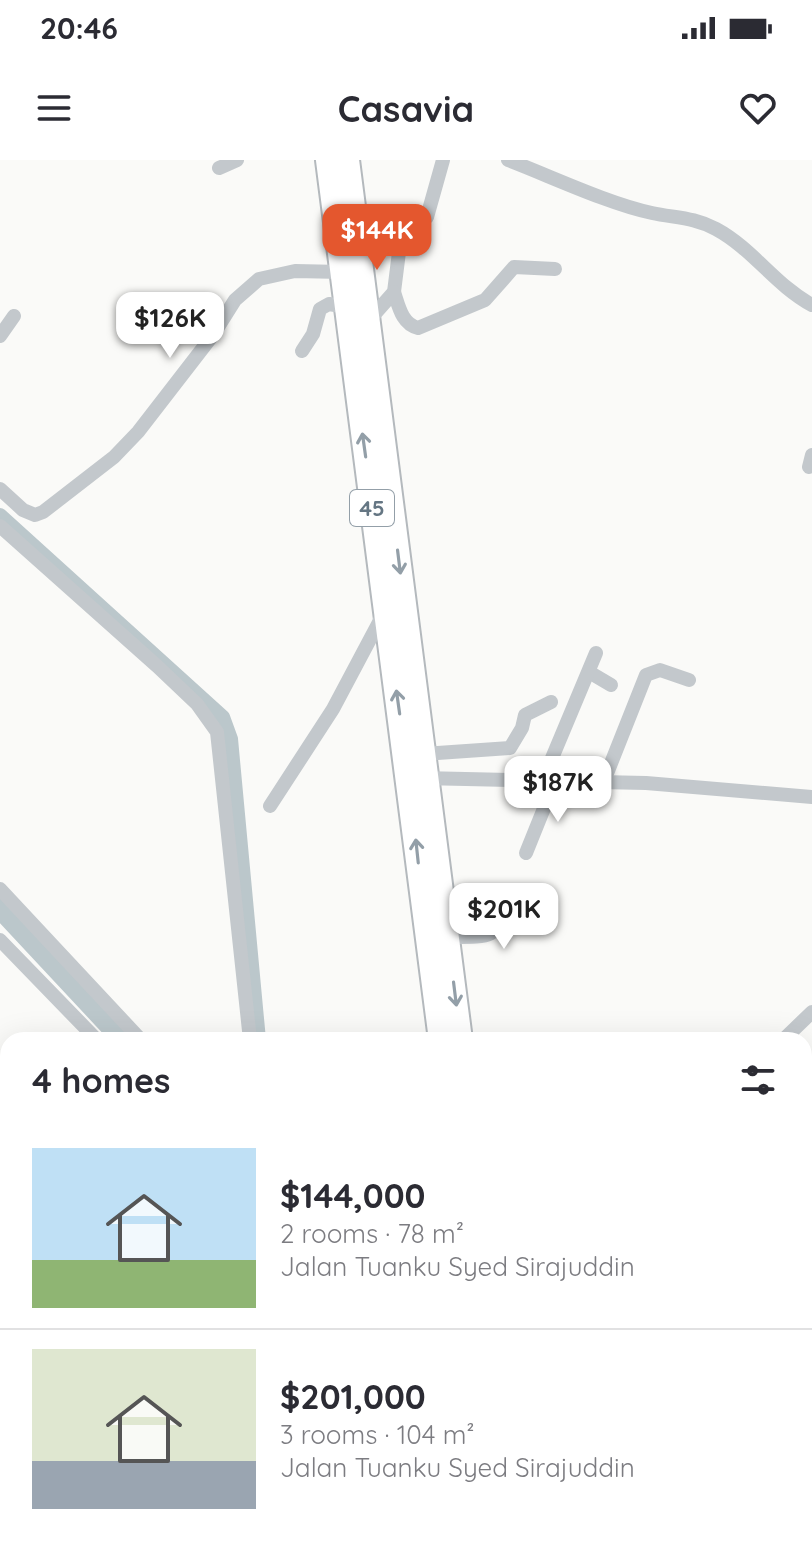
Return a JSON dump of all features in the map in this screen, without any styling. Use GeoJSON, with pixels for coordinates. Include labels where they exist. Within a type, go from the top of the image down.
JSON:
{"type":"FeatureCollection","features":[{"type":"Feature","properties":{"kind":"highway","name":"45"},"geometry":{"type":"LineString","coordinates":[[327,160],[371,318],[423,754],[418,779],[439,1032]]}},
{"type":"Feature","properties":{"kind":"highway","name":"45"},"geometry":{"type":"LineString","coordinates":[[348,160],[348,236],[342,272],[385,611],[448,937],[460,1032]]}},
{"type":"Feature","properties":{"kind":"street"},"geometry":{"type":"LineString","coordinates":[[219,168],[237,160]]}},
{"type":"Feature","properties":{"kind":"street"},"geometry":{"type":"LineString","coordinates":[[348,236],[402,228],[427,217],[443,160]]}},
{"type":"Feature","properties":{"kind":"street"},"geometry":{"type":"LineString","coordinates":[[508,160],[652,213],[692,217],[748,250],[779,283],[812,305]]}},
{"type":"Feature","properties":{"kind":"street"},"geometry":{"type":"LineString","coordinates":[[402,228],[394,292],[402,316],[410,326],[418,328],[479,304],[493,294],[514,267],[555,269]]}},
{"type":"Feature","properties":{"kind":"street"},"geometry":{"type":"LineString","coordinates":[[0,489],[23,510],[35,515],[43,512],[114,457],[138,432],[213,335],[235,300],[259,279],[295,271],[342,272]]}},
{"type":"Feature","properties":{"kind":"street"},"geometry":{"type":"LineString","coordinates":[[371,318],[394,292]]}},
{"type":"Feature","properties":{"kind":"street"},"geometry":{"type":"LineString","coordinates":[[302,351],[313,334],[320,309],[329,304],[347,307]]}},
{"type":"Feature","properties":{"kind":"street"},"geometry":{"type":"LineString","coordinates":[[0,336],[14,316]]}},
{"type":"Feature","properties":{"kind":"street"},"geometry":{"type":"LineString","coordinates":[[0,526],[167,675],[197,704],[217,732],[249,1032]]}},
{"type":"Feature","properties":{"kind":"street"},"geometry":{"type":"LineString","coordinates":[[270,806],[333,709],[385,611]]}},
{"type":"Feature","properties":{"kind":"street"},"geometry":{"type":"LineString","coordinates":[[526,853],[596,653]]}},
{"type":"Feature","properties":{"kind":"street"},"geometry":{"type":"LineString","coordinates":[[604,781],[646,675],[660,670],[689,680]]}},
{"type":"Feature","properties":{"kind":"street"},"geometry":{"type":"LineString","coordinates":[[589,672],[611,685]]}},
{"type":"Feature","properties":{"kind":"street"},"geometry":{"type":"LineString","coordinates":[[423,754],[510,748],[522,728],[525,715],[551,702]]}},
{"type":"Feature","properties":{"kind":"street"},"geometry":{"type":"LineString","coordinates":[[418,779],[604,781],[812,797]]}},
{"type":"Feature","properties":{"kind":"street"},"geometry":{"type":"LineString","coordinates":[[0,889],[134,1032]]}},
{"type":"Feature","properties":{"kind":"street"},"geometry":{"type":"LineString","coordinates":[[448,937],[487,937],[496,934],[517,893]]}},
{"type":"Feature","properties":{"kind":"street"},"geometry":{"type":"LineString","coordinates":[[0,940],[89,1032]]}},
{"type":"Feature","properties":{"kind":"street"},"geometry":{"type":"LineString","coordinates":[[791,1032],[812,1012]]}},
{"type":"Feature","properties":{"kind":"waterway"},"geometry":{"type":"LineString","coordinates":[[0,515],[223,717],[231,739],[258,1032]]}},
{"type":"Feature","properties":{"kind":"waterway"},"geometry":{"type":"LineString","coordinates":[[0,907],[117,1032]]}}]}
